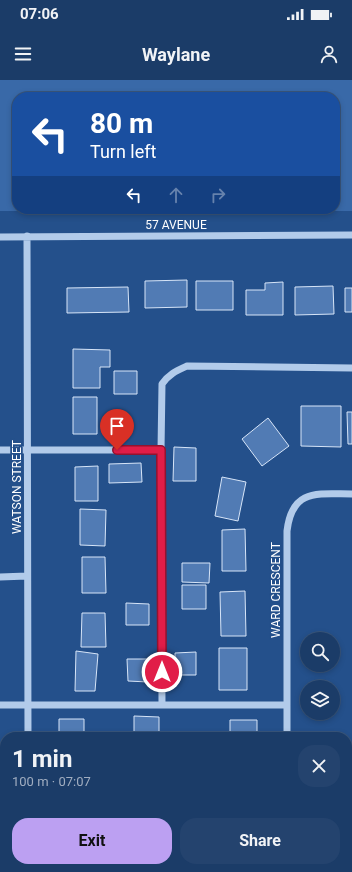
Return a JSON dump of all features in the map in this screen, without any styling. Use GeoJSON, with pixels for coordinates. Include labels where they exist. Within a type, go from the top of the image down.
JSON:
{"type":"FeatureCollection","features":[{"type":"Feature","properties":{"kind":"street","name":"57 AVENUE"},"geometry":{"type":"LineString","coordinates":[[0,237],[352,235]]}},
{"type":"Feature","properties":{"kind":"street","name":"WATSON STREET"},"geometry":{"type":"LineString","coordinates":[[27,236],[28,732]]}},
{"type":"Feature","properties":{"kind":"street"},"geometry":{"type":"LineString","coordinates":[[162,704],[162,384],[167,376],[187,366],[352,368]]}},
{"type":"Feature","properties":{"kind":"street"},"geometry":{"type":"LineString","coordinates":[[0,450],[161,450]]}},
{"type":"Feature","properties":{"kind":"street","name":"WARD CRESCENT"},"geometry":{"type":"LineString","coordinates":[[287,732],[288,520],[297,503],[310,495],[352,494]]}},
{"type":"Feature","properties":{"kind":"street"},"geometry":{"type":"LineString","coordinates":[[0,577],[27,576]]}},
{"type":"Feature","properties":{"kind":"street"},"geometry":{"type":"LineString","coordinates":[[0,704],[287,705]]}},
{"type":"Feature","properties":{"kind":"shaded area"},"geometry":{"type":"Polygon","coordinates":[[[0,80],[352,80],[352,211],[340,211],[340,92],[12,92],[12,211],[0,211],[0,80]]]}},
{"type":"Feature","properties":{"kind":"building"},"geometry":{"type":"Polygon","coordinates":[[[187,280],[187,307],[145,308],[145,281],[187,280]]]}},
{"type":"Feature","properties":{"kind":"building"},"geometry":{"type":"Polygon","coordinates":[[[196,281],[233,281],[233,310],[196,310],[196,281]]]}},
{"type":"Feature","properties":{"kind":"building"},"geometry":{"type":"Polygon","coordinates":[[[283,282],[283,315],[246,315],[246,290],[265,290],[265,283],[283,282]]]}},
{"type":"Feature","properties":{"kind":"building"},"geometry":{"type":"Polygon","coordinates":[[[333,286],[334,314],[295,315],[295,287],[333,286]]]}},
{"type":"Feature","properties":{"kind":"building"},"geometry":{"type":"Polygon","coordinates":[[[128,287],[129,312],[67,313],[67,288],[128,287]]]}},
{"type":"Feature","properties":{"kind":"building"},"geometry":{"type":"Polygon","coordinates":[[[345,288],[352,288],[352,312],[345,312],[345,288]]]}},
{"type":"Feature","properties":{"kind":"building"},"geometry":{"type":"Polygon","coordinates":[[[73,349],[110,350],[110,367],[100,367],[100,388],[73,388],[73,349]]]}},
{"type":"Feature","properties":{"kind":"building"},"geometry":{"type":"Polygon","coordinates":[[[114,371],[137,371],[137,394],[114,394],[114,371]]]}},
{"type":"Feature","properties":{"kind":"building"},"geometry":{"type":"Polygon","coordinates":[[[73,397],[97,397],[97,434],[73,434],[73,397]]]}},
{"type":"Feature","properties":{"kind":"building"},"geometry":{"type":"Polygon","coordinates":[[[301,406],[341,406],[341,447],[301,446],[301,406]]]}},
{"type":"Feature","properties":{"kind":"building"},"geometry":{"type":"Polygon","coordinates":[[[347,412],[352,412],[352,444],[348,444],[347,412]]]}},
{"type":"Feature","properties":{"kind":"building"},"geometry":{"type":"Polygon","coordinates":[[[268,418],[289,446],[262,466],[242,439],[268,418]]]}},
{"type":"Feature","properties":{"kind":"building"},"geometry":{"type":"Polygon","coordinates":[[[174,447],[196,448],[196,481],[173,481],[174,447]]]}},
{"type":"Feature","properties":{"kind":"building"},"geometry":{"type":"Polygon","coordinates":[[[141,463],[142,482],[109,483],[109,464],[141,463]]]}},
{"type":"Feature","properties":{"kind":"building"},"geometry":{"type":"Polygon","coordinates":[[[98,466],[98,501],[75,501],[75,467],[98,466]]]}},
{"type":"Feature","properties":{"kind":"building"},"geometry":{"type":"Polygon","coordinates":[[[222,477],[246,482],[238,521],[215,516],[222,477]]]}},
{"type":"Feature","properties":{"kind":"building"},"geometry":{"type":"Polygon","coordinates":[[[80,509],[106,510],[105,546],[80,545],[80,509]]]}},
{"type":"Feature","properties":{"kind":"building"},"geometry":{"type":"Polygon","coordinates":[[[245,529],[246,571],[222,571],[222,530],[245,529]]]}},
{"type":"Feature","properties":{"kind":"building"},"geometry":{"type":"Polygon","coordinates":[[[82,557],[105,557],[106,593],[82,593],[82,557]]]}},
{"type":"Feature","properties":{"kind":"building"},"geometry":{"type":"Polygon","coordinates":[[[182,563],[210,563],[209,583],[182,582],[182,563]]]}},
{"type":"Feature","properties":{"kind":"building"},"geometry":{"type":"Polygon","coordinates":[[[182,585],[206,585],[206,609],[182,609],[182,585]]]}},
{"type":"Feature","properties":{"kind":"building"},"geometry":{"type":"Polygon","coordinates":[[[245,591],[246,636],[221,636],[220,592],[245,591]]]}},
{"type":"Feature","properties":{"kind":"building"},"geometry":{"type":"Polygon","coordinates":[[[126,603],[149,604],[149,625],[126,625],[126,603]]]}},
{"type":"Feature","properties":{"kind":"building"},"geometry":{"type":"Polygon","coordinates":[[[82,613],[105,613],[106,647],[81,647],[82,613]]]}},
{"type":"Feature","properties":{"kind":"building"},"geometry":{"type":"Polygon","coordinates":[[[219,648],[247,648],[247,690],[219,690],[219,648]]]}},
{"type":"Feature","properties":{"kind":"building"},"geometry":{"type":"Polygon","coordinates":[[[76,651],[98,654],[95,691],[75,691],[76,651]]]}},
{"type":"Feature","properties":{"kind":"building"},"geometry":{"type":"Polygon","coordinates":[[[196,652],[196,675],[175,675],[175,653],[196,652]]]}},
{"type":"Feature","properties":{"kind":"building"},"geometry":{"type":"Polygon","coordinates":[[[127,659],[147,659],[148,682],[128,681],[127,659]]]}},
{"type":"Feature","properties":{"kind":"building"},"geometry":{"type":"Polygon","coordinates":[[[134,716],[159,717],[159,732],[134,732],[134,716]]]}},
{"type":"Feature","properties":{"kind":"building"},"geometry":{"type":"Polygon","coordinates":[[[59,719],[84,719],[84,732],[59,732],[59,719]]]}},
{"type":"Feature","properties":{"kind":"building"},"geometry":{"type":"Polygon","coordinates":[[[230,720],[257,720],[257,732],[230,732],[230,720]]]}},
{"type":"Feature","properties":{"kind":"route"},"geometry":{"type":"LineString","coordinates":[[117,450],[161,450],[162,672]]}}]}
